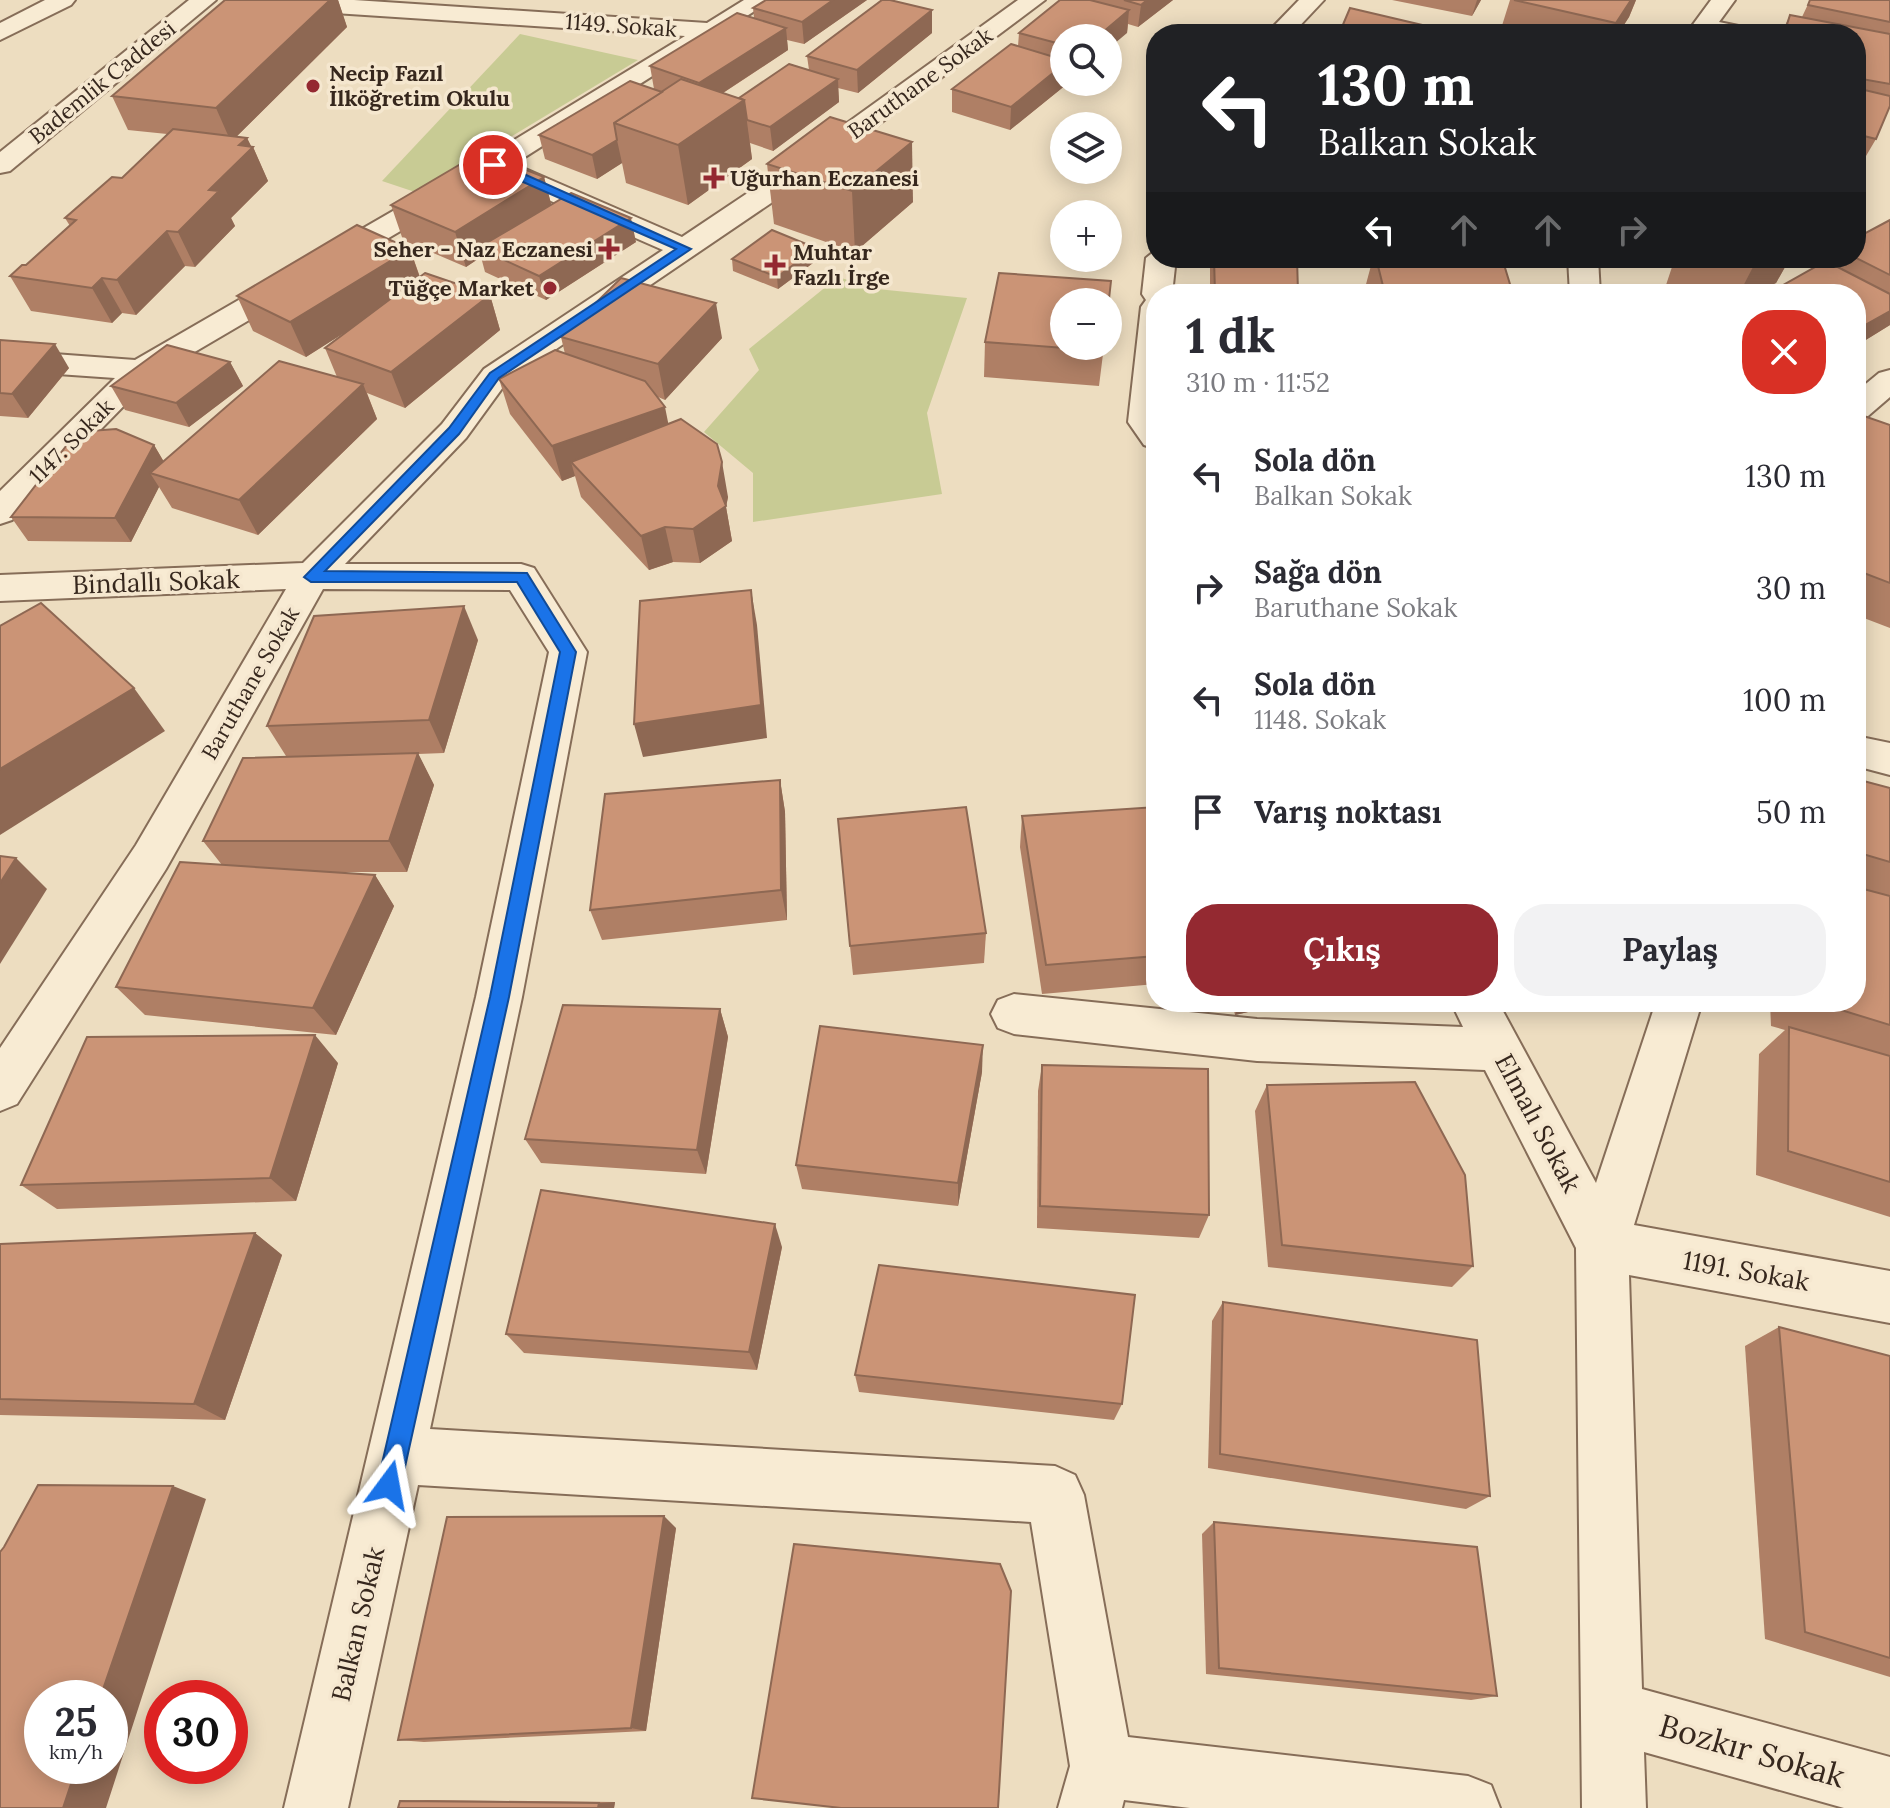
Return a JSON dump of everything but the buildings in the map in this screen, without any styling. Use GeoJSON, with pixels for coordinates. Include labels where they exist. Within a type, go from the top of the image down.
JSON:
{"type":"FeatureCollection","features":[{"type":"Feature","properties":{"kind":"street"},"geometry":{"type":"LineString","coordinates":[[0,33],[63,0]]}},
{"type":"Feature","properties":{"kind":"street","name":"Bademlik Caddesi"},"geometry":{"type":"LineString","coordinates":[[0,165],[204,0]]}},
{"type":"Feature","properties":{"kind":"street","name":"1149. Sokak"},"geometry":{"type":"LineString","coordinates":[[244,0],[710,30]]}},
{"type":"Feature","properties":{"kind":"street","name":"1147. Sokak"},"geometry":{"type":"LineString","coordinates":[[0,512],[141,370],[493,165],[760,0]]}},
{"type":"Feature","properties":{"kind":"street","name":"Baruthane Sokak"},"geometry":{"type":"LineString","coordinates":[[0,1089],[151,857],[311,577],[454,431],[495,376],[789,178],[1033,0]]}},
{"type":"Feature","properties":{"kind":"street"},"geometry":{"type":"LineString","coordinates":[[1288,24],[1312,0]]}},
{"type":"Feature","properties":{"kind":"street"},"geometry":{"type":"LineString","coordinates":[[1705,24],[1723,0]]}},
{"type":"Feature","properties":{"kind":"street"},"geometry":{"type":"LineString","coordinates":[[493,165],[685,249]]}},
{"type":"Feature","properties":{"kind":"street"},"geometry":{"type":"LineString","coordinates":[[0,360],[141,370]]}},
{"type":"Feature","properties":{"kind":"street"},"geometry":{"type":"LineString","coordinates":[[1866,400],[1890,380]]}},
{"type":"Feature","properties":{"kind":"street","name":"Bindallı Sokak"},"geometry":{"type":"LineString","coordinates":[[0,588],[311,577]]}},
{"type":"Feature","properties":{"kind":"street","name":"Balkan Sokak"},"geometry":{"type":"LineString","coordinates":[[311,577],[521,577],[568,652],[499,997],[316,1808]]}},
{"type":"Feature","properties":{"kind":"street"},"geometry":{"type":"LineString","coordinates":[[1866,753],[1890,759]]}},
{"type":"Feature","properties":{"kind":"street","name":"Elmalı Sokak"},"geometry":{"type":"LineString","coordinates":[[1479,1012],[1602,1245]]}},
{"type":"Feature","properties":{"kind":"street"},"geometry":{"type":"LineString","coordinates":[[1614,1808],[1602,1245],[1676,1012]]}},
{"type":"Feature","properties":{"kind":"street"},"geometry":{"type":"LineString","coordinates":[[1014,1014],[1257,1040],[1499,1049]]}},
{"type":"Feature","properties":{"kind":"street","name":"1191. Sokak"},"geometry":{"type":"LineString","coordinates":[[1602,1245],[1890,1297]]}},
{"type":"Feature","properties":{"kind":"street"},"geometry":{"type":"LineString","coordinates":[[396,1455],[1055,1495],[1096,1787],[1468,1808]]}},
{"type":"Feature","properties":{"kind":"street","name":"Bozkır Sokak"},"geometry":{"type":"LineString","coordinates":[[1614,1712],[1890,1789]]}},
{"type":"Feature","properties":{"kind":"green space"},"geometry":{"type":"Polygon","coordinates":[[[520,34],[638,60],[418,193],[382,181],[520,34]]]}},
{"type":"Feature","properties":{"kind":"green space"},"geometry":{"type":"Polygon","coordinates":[[[838,277],[877,289],[967,298],[927,413],[942,494],[753,522],[753,473],[704,432],[759,370],[749,349],[838,277]]]}},
{"type":"Feature","properties":{"kind":"place","name":"Necip Fazıl İlköğretim Okulu"},"geometry":{"type":"Point","coordinates":[313,86]}},
{"type":"Feature","properties":{"kind":"place","name":"Uğurhan Eczanesi"},"geometry":{"type":"Point","coordinates":[714,178]}},
{"type":"Feature","properties":{"kind":"place","name":"Seher - Naz Eczanesi"},"geometry":{"type":"Point","coordinates":[609,249]}},
{"type":"Feature","properties":{"kind":"place","name":"Muhtar Fazlı İrge"},"geometry":{"type":"Point","coordinates":[775,265]}},
{"type":"Feature","properties":{"kind":"place","name":"Tüğçe Market"},"geometry":{"type":"Point","coordinates":[550,288]}},
{"type":"Feature","properties":{"kind":"route"},"geometry":{"type":"LineString","coordinates":[[389,1485],[499,997],[568,652],[521,577],[311,577],[454,431],[495,376],[685,249],[493,165]]}}]}
